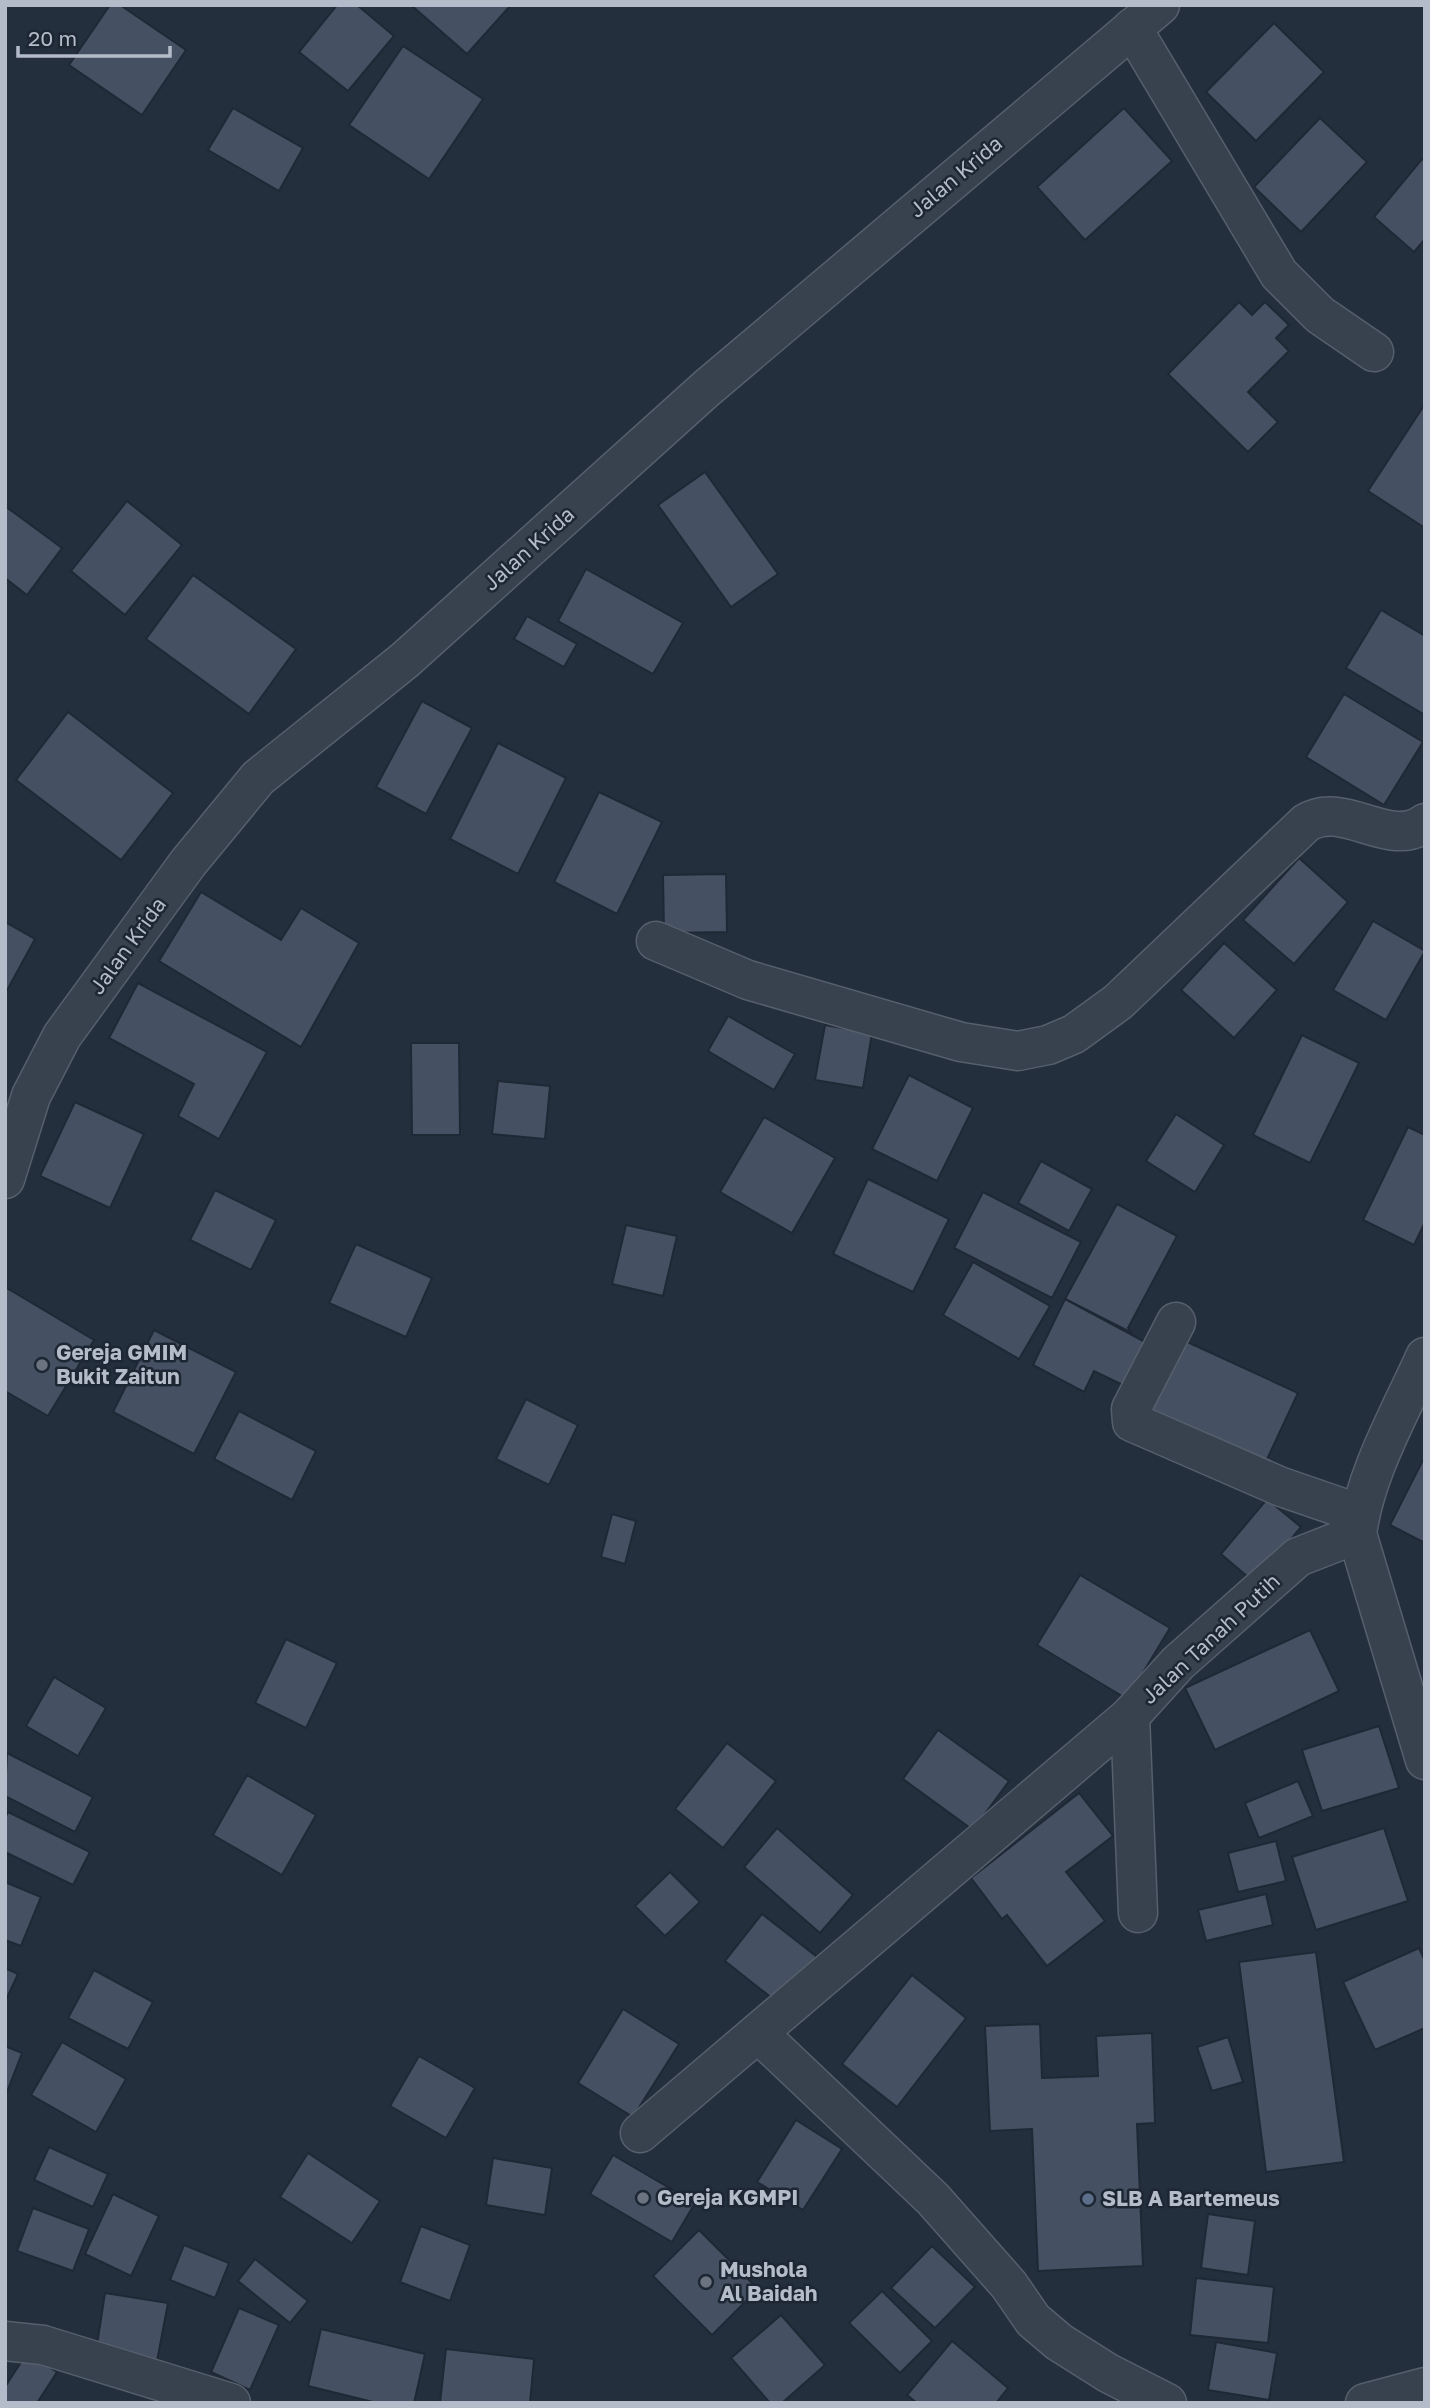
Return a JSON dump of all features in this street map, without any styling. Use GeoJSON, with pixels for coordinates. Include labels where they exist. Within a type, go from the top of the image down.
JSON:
{"type":"FeatureCollection","features":[{"type":"Feature","properties":{"kind":"street"},"geometry":{"type":"LineString","coordinates":[[1146,17],[1279,274],[1321,315],[1374,352]]}},
{"type":"Feature","properties":{"kind":"street","name":"Jalan Krida"},"geometry":{"type":"LineString","coordinates":[[5,1179],[31,1096],[62,1035],[188,863],[258,778],[405,660],[707,388],[1146,17]]}},
{"type":"Feature","properties":{"kind":"street"},"geometry":{"type":"LineString","coordinates":[[656,941],[748,980],[961,1042],[1018,1051],[1048,1045],[1074,1034],[1118,1002],[1306,823],[1319,815],[1339,816],[1395,831],[1414,831],[1425,823]]}},
{"type":"Feature","properties":{"kind":"street"},"geometry":{"type":"LineString","coordinates":[[1176,1322],[1131,1409],[1132,1422],[1279,1486],[1358,1524]]}},
{"type":"Feature","properties":{"kind":"street"},"geometry":{"type":"LineString","coordinates":[[1425,1357],[1382,1453],[1358,1524],[1425,1760]]}},
{"type":"Feature","properties":{"kind":"street","name":"Jalan Tanah Putih"},"geometry":{"type":"LineString","coordinates":[[1138,1913],[1130,1716],[1178,1663],[1298,1557],[1358,1524]]}},
{"type":"Feature","properties":{"kind":"street"},"geometry":{"type":"LineString","coordinates":[[640,2133],[1130,1716]]}},
{"type":"Feature","properties":{"kind":"street"},"geometry":{"type":"LineString","coordinates":[[758,2033],[933,2199],[1009,2285],[1033,2320],[1059,2342],[1108,2373],[1167,2403]]}},
{"type":"Feature","properties":{"kind":"street"},"geometry":{"type":"LineString","coordinates":[[5,2341],[43,2345],[232,2403]]}},
{"type":"Feature","properties":{"kind":"street"},"geometry":{"type":"LineString","coordinates":[[1365,2403],[1425,2388]]}},
{"type":"Feature","properties":{"kind":"building"},"geometry":{"type":"Polygon","coordinates":[[[110,5],[120,5],[186,50],[142,115],[69,65],[110,5]]]}},
{"type":"Feature","properties":{"kind":"building"},"geometry":{"type":"Polygon","coordinates":[[[337,5],[357,5],[394,36],[348,91],[299,52],[337,5]]]}},
{"type":"Feature","properties":{"kind":"building"},"geometry":{"type":"Polygon","coordinates":[[[411,5],[511,5],[467,54],[411,5]]]}},
{"type":"Feature","properties":{"kind":"building"},"geometry":{"type":"Polygon","coordinates":[[[1274,23],[1324,72],[1256,141],[1206,92],[1274,23]]]}},
{"type":"Feature","properties":{"kind":"building"},"geometry":{"type":"Polygon","coordinates":[[[403,46],[483,99],[429,179],[349,125],[403,46]]]}},
{"type":"Feature","properties":{"kind":"building"},"geometry":{"type":"Polygon","coordinates":[[[233,108],[303,148],[279,191],[208,150],[233,108]]]}},
{"type":"Feature","properties":{"kind":"building"},"geometry":{"type":"Polygon","coordinates":[[[1124,108],[1172,161],[1085,240],[1037,187],[1124,108]]]}},
{"type":"Feature","properties":{"kind":"building"},"geometry":{"type":"Polygon","coordinates":[[[1320,118],[1367,162],[1301,232],[1254,187],[1320,118]]]}},
{"type":"Feature","properties":{"kind":"building"},"geometry":{"type":"Polygon","coordinates":[[[1422,159],[1425,161],[1425,239],[1414,252],[1374,217],[1422,159]]]}},
{"type":"Feature","properties":{"kind":"building"},"geometry":{"type":"Polygon","coordinates":[[[1239,302],[1252,315],[1265,302],[1289,325],[1276,338],[1289,351],[1248,392],[1278,422],[1248,452],[1168,374],[1239,302]]]}},
{"type":"Feature","properties":{"kind":"building"},"geometry":{"type":"Polygon","coordinates":[[[1425,404],[1425,528],[1368,491],[1425,404]]]}},
{"type":"Feature","properties":{"kind":"building"},"geometry":{"type":"Polygon","coordinates":[[[705,472],[778,574],[731,607],[658,505],[705,472]]]}},
{"type":"Feature","properties":{"kind":"building"},"geometry":{"type":"Polygon","coordinates":[[[127,501],[182,545],[125,615],[71,571],[127,501]]]}},
{"type":"Feature","properties":{"kind":"building"},"geometry":{"type":"Polygon","coordinates":[[[5,506],[62,548],[27,595],[5,578],[5,506]]]}},
{"type":"Feature","properties":{"kind":"building"},"geometry":{"type":"Polygon","coordinates":[[[586,569],[683,623],[653,674],[558,621],[586,569]]]}},
{"type":"Feature","properties":{"kind":"building"},"geometry":{"type":"Polygon","coordinates":[[[193,575],[296,649],[249,714],[146,639],[193,575]]]}},
{"type":"Feature","properties":{"kind":"building"},"geometry":{"type":"Polygon","coordinates":[[[1381,610],[1425,636],[1425,715],[1346,668],[1381,610]]]}},
{"type":"Feature","properties":{"kind":"building"},"geometry":{"type":"Polygon","coordinates":[[[527,616],[577,644],[564,667],[514,639],[527,616]]]}},
{"type":"Feature","properties":{"kind":"building"},"geometry":{"type":"Polygon","coordinates":[[[1344,694],[1423,742],[1384,805],[1306,757],[1344,694]]]}},
{"type":"Feature","properties":{"kind":"building"},"geometry":{"type":"Polygon","coordinates":[[[422,701],[472,728],[426,814],[376,787],[422,701]]]}},
{"type":"Feature","properties":{"kind":"building"},"geometry":{"type":"Polygon","coordinates":[[[68,712],[173,793],[121,860],[16,780],[68,712]]]}},
{"type":"Feature","properties":{"kind":"building"},"geometry":{"type":"Polygon","coordinates":[[[498,743],[566,778],[518,874],[450,839],[498,743]]]}},
{"type":"Feature","properties":{"kind":"building"},"geometry":{"type":"Polygon","coordinates":[[[599,792],[662,822],[617,914],[554,882],[599,792]]]}},
{"type":"Feature","properties":{"kind":"building"},"geometry":{"type":"Polygon","coordinates":[[[1299,858],[1348,902],[1294,964],[1243,920],[1299,858]]]}},
{"type":"Feature","properties":{"kind":"building"},"geometry":{"type":"Polygon","coordinates":[[[726,874],[727,932],[664,933],[663,875],[726,874]]]}},
{"type":"Feature","properties":{"kind":"building"},"geometry":{"type":"Polygon","coordinates":[[[201,892],[281,940],[301,908],[359,943],[301,1047],[159,961],[201,892]]]}},
{"type":"Feature","properties":{"kind":"building"},"geometry":{"type":"Polygon","coordinates":[[[1373,921],[1425,951],[1386,1020],[1333,990],[1373,921]]]}},
{"type":"Feature","properties":{"kind":"building"},"geometry":{"type":"Polygon","coordinates":[[[5,922],[35,939],[5,994],[5,922]]]}},
{"type":"Feature","properties":{"kind":"building"},"geometry":{"type":"Polygon","coordinates":[[[1224,943],[1277,990],[1234,1038],[1181,990],[1224,943]]]}},
{"type":"Feature","properties":{"kind":"building"},"geometry":{"type":"Polygon","coordinates":[[[138,983],[267,1052],[219,1139],[178,1116],[194,1084],[109,1038],[138,983]]]}},
{"type":"Feature","properties":{"kind":"building"},"geometry":{"type":"Polygon","coordinates":[[[728,1016],[795,1054],[774,1090],[708,1051],[728,1016]]]}},
{"type":"Feature","properties":{"kind":"building"},"geometry":{"type":"Polygon","coordinates":[[[825,1025],[872,1033],[863,1088],[815,1080],[825,1025]]]}},
{"type":"Feature","properties":{"kind":"building"},"geometry":{"type":"Polygon","coordinates":[[[1302,1035],[1359,1063],[1310,1163],[1253,1135],[1302,1035]]]}},
{"type":"Feature","properties":{"kind":"building"},"geometry":{"type":"Polygon","coordinates":[[[411,1043],[459,1043],[460,1135],[412,1135],[411,1043]]]}},
{"type":"Feature","properties":{"kind":"building"},"geometry":{"type":"Polygon","coordinates":[[[909,1075],[973,1108],[937,1181],[872,1149],[909,1075]]]}},
{"type":"Feature","properties":{"kind":"building"},"geometry":{"type":"Polygon","coordinates":[[[498,1081],[550,1086],[545,1139],[492,1134],[498,1081]]]}},
{"type":"Feature","properties":{"kind":"building"},"geometry":{"type":"Polygon","coordinates":[[[75,1102],[144,1134],[110,1208],[40,1176],[75,1102]]]}},
{"type":"Feature","properties":{"kind":"building"},"geometry":{"type":"Polygon","coordinates":[[[1176,1114],[1224,1145],[1195,1192],[1146,1161],[1176,1114]]]}},
{"type":"Feature","properties":{"kind":"building"},"geometry":{"type":"Polygon","coordinates":[[[764,1117],[835,1158],[792,1233],[720,1192],[764,1117]]]}},
{"type":"Feature","properties":{"kind":"building"},"geometry":{"type":"Polygon","coordinates":[[[1408,1127],[1425,1135],[1425,1222],[1414,1245],[1363,1220],[1408,1127]]]}},
{"type":"Feature","properties":{"kind":"building"},"geometry":{"type":"Polygon","coordinates":[[[1041,1161],[1092,1189],[1069,1231],[1018,1203],[1041,1161]]]}},
{"type":"Feature","properties":{"kind":"building"},"geometry":{"type":"Polygon","coordinates":[[[868,1179],[949,1219],[913,1292],[833,1254],[868,1179]]]}},
{"type":"Feature","properties":{"kind":"building"},"geometry":{"type":"Polygon","coordinates":[[[215,1190],[276,1220],[251,1270],[190,1240],[215,1190]]]}},
{"type":"Feature","properties":{"kind":"building"},"geometry":{"type":"Polygon","coordinates":[[[983,1192],[1081,1242],[1052,1298],[954,1248],[983,1192]]]}},
{"type":"Feature","properties":{"kind":"building"},"geometry":{"type":"Polygon","coordinates":[[[1117,1204],[1177,1236],[1128,1328],[1132,1333],[1065,1299],[1117,1204]]]}},
{"type":"Feature","properties":{"kind":"building"},"geometry":{"type":"Polygon","coordinates":[[[626,1225],[677,1236],[663,1296],[612,1284],[626,1225]]]}},
{"type":"Feature","properties":{"kind":"building"},"geometry":{"type":"Polygon","coordinates":[[[356,1244],[432,1278],[406,1337],[329,1303],[356,1244]]]}},
{"type":"Feature","properties":{"kind":"building"},"geometry":{"type":"Polygon","coordinates":[[[973,1262],[1050,1306],[1019,1359],[943,1315],[973,1262]]]}},
{"type":"Feature","properties":{"kind":"building","name":"Gereja GMIM Bukit Zaitun"},"geometry":{"type":"Polygon","coordinates":[[[5,1287],[94,1340],[48,1416],[5,1391],[5,1287]]]}},
{"type":"Feature","properties":{"kind":"building"},"geometry":{"type":"Polygon","coordinates":[[[1065,1299],[1147,1343],[1125,1386],[1094,1371],[1084,1392],[1033,1365],[1065,1299]]]}},
{"type":"Feature","properties":{"kind":"building"},"geometry":{"type":"Polygon","coordinates":[[[154,1330],[236,1372],[194,1454],[113,1412],[154,1330]]]}},
{"type":"Feature","properties":{"kind":"building"},"geometry":{"type":"Polygon","coordinates":[[[1183,1340],[1298,1393],[1261,1472],[1147,1418],[1183,1340]]]}},
{"type":"Feature","properties":{"kind":"building"},"geometry":{"type":"Polygon","coordinates":[[[526,1399],[578,1425],[549,1485],[496,1459],[526,1399]]]}},
{"type":"Feature","properties":{"kind":"building"},"geometry":{"type":"Polygon","coordinates":[[[239,1411],[316,1451],[292,1500],[214,1459],[239,1411]]]}},
{"type":"Feature","properties":{"kind":"building"},"geometry":{"type":"Polygon","coordinates":[[[1425,1456],[1425,1543],[1390,1525],[1425,1456]]]}},
{"type":"Feature","properties":{"kind":"building"},"geometry":{"type":"Polygon","coordinates":[[[1267,1499],[1301,1527],[1255,1583],[1221,1554],[1267,1499]]]}},
{"type":"Feature","properties":{"kind":"building"},"geometry":{"type":"Polygon","coordinates":[[[612,1514],[636,1521],[625,1564],[601,1557],[612,1514]]]}},
{"type":"Feature","properties":{"kind":"building"},"geometry":{"type":"Polygon","coordinates":[[[1080,1575],[1170,1628],[1127,1699],[1037,1645],[1080,1575]]]}},
{"type":"Feature","properties":{"kind":"building"},"geometry":{"type":"Polygon","coordinates":[[[1310,1630],[1339,1691],[1215,1750],[1185,1688],[1310,1630]]]}},
{"type":"Feature","properties":{"kind":"building"},"geometry":{"type":"Polygon","coordinates":[[[286,1639],[337,1663],[306,1728],[255,1703],[286,1639]]]}},
{"type":"Feature","properties":{"kind":"building"},"geometry":{"type":"Polygon","coordinates":[[[54,1677],[106,1708],[78,1756],[26,1726],[54,1677]]]}},
{"type":"Feature","properties":{"kind":"building"},"geometry":{"type":"Polygon","coordinates":[[[1379,1726],[1399,1788],[1322,1811],[1302,1750],[1379,1726]]]}},
{"type":"Feature","properties":{"kind":"building"},"geometry":{"type":"Polygon","coordinates":[[[938,1730],[1009,1781],[973,1830],[903,1779],[938,1730]]]}},
{"type":"Feature","properties":{"kind":"building"},"geometry":{"type":"Polygon","coordinates":[[[727,1743],[776,1781],[723,1848],[675,1809],[727,1743]]]}},
{"type":"Feature","properties":{"kind":"building"},"geometry":{"type":"Polygon","coordinates":[[[7,1753],[93,1797],[75,1832],[5,1796],[7,1753]]]}},
{"type":"Feature","properties":{"kind":"building"},"geometry":{"type":"Polygon","coordinates":[[[247,1775],[316,1815],[282,1875],[213,1835],[247,1775]]]}},
{"type":"Feature","properties":{"kind":"building"},"geometry":{"type":"Polygon","coordinates":[[[1298,1781],[1313,1816],[1259,1838],[1245,1803],[1298,1781]]]}},
{"type":"Feature","properties":{"kind":"building"},"geometry":{"type":"Polygon","coordinates":[[[1079,1793],[1113,1836],[1066,1872],[1105,1921],[1047,1966],[1007,1915],[1002,1919],[971,1878],[1079,1793]]]}},
{"type":"Feature","properties":{"kind":"building"},"geometry":{"type":"Polygon","coordinates":[[[8,1812],[90,1852],[73,1885],[5,1852],[5,1818],[8,1812]]]}},
{"type":"Feature","properties":{"kind":"building"},"geometry":{"type":"Polygon","coordinates":[[[777,1828],[853,1895],[820,1933],[744,1867],[777,1828]]]}},
{"type":"Feature","properties":{"kind":"building"},"geometry":{"type":"Polygon","coordinates":[[[1384,1828],[1408,1901],[1316,1930],[1292,1857],[1384,1828]]]}},
{"type":"Feature","properties":{"kind":"building"},"geometry":{"type":"Polygon","coordinates":[[[1276,1841],[1286,1881],[1238,1892],[1228,1853],[1276,1841]]]}},
{"type":"Feature","properties":{"kind":"building"},"geometry":{"type":"Polygon","coordinates":[[[670,1872],[700,1902],[665,1936],[635,1906],[670,1872]]]}},
{"type":"Feature","properties":{"kind":"building"},"geometry":{"type":"Polygon","coordinates":[[[5,1882],[41,1897],[21,1946],[5,1940],[5,1882]]]}},
{"type":"Feature","properties":{"kind":"building"},"geometry":{"type":"Polygon","coordinates":[[[1266,1894],[1273,1925],[1206,1941],[1198,1910],[1266,1894]]]}},
{"type":"Feature","properties":{"kind":"building"},"geometry":{"type":"Polygon","coordinates":[[[762,1914],[821,1960],[783,2007],[725,1961],[762,1914]]]}},
{"type":"Feature","properties":{"kind":"building"},"geometry":{"type":"Polygon","coordinates":[[[1419,1948],[1425,1961],[1425,2028],[1375,2050],[1343,1982],[1419,1948]]]}},
{"type":"Feature","properties":{"kind":"building"},"geometry":{"type":"Polygon","coordinates":[[[1316,1952],[1344,2162],[1266,2172],[1239,1962],[1316,1952]]]}},
{"type":"Feature","properties":{"kind":"building"},"geometry":{"type":"Polygon","coordinates":[[[5,1968],[18,1974],[5,2002],[5,1968]]]}},
{"type":"Feature","properties":{"kind":"building"},"geometry":{"type":"Polygon","coordinates":[[[94,1970],[153,2002],[128,2049],[68,2018],[94,1970]]]}},
{"type":"Feature","properties":{"kind":"building"},"geometry":{"type":"Polygon","coordinates":[[[912,1975],[966,2018],[897,2107],[842,2064],[912,1975]]]}},
{"type":"Feature","properties":{"kind":"building"},"geometry":{"type":"Polygon","coordinates":[[[623,2009],[679,2044],[633,2117],[578,2083],[623,2009]]]}},
{"type":"Feature","properties":{"kind":"building","name":"SLB A Bartemeus"},"geometry":{"type":"Polygon","coordinates":[[[1040,2024],[1042,2078],[1098,2076],[1096,2036],[1152,2033],[1155,2123],[1137,2124],[1143,2266],[1038,2271],[1032,2129],[990,2131],[985,2026],[1040,2024]]]}},
{"type":"Feature","properties":{"kind":"building"},"geometry":{"type":"Polygon","coordinates":[[[1228,2037],[1243,2082],[1212,2091],[1197,2047],[1228,2037]]]}},
{"type":"Feature","properties":{"kind":"building"},"geometry":{"type":"Polygon","coordinates":[[[62,2042],[126,2079],[96,2132],[31,2095],[62,2042]]]}},
{"type":"Feature","properties":{"kind":"building"},"geometry":{"type":"Polygon","coordinates":[[[5,2046],[22,2053],[5,2097],[5,2046]]]}},
{"type":"Feature","properties":{"kind":"building"},"geometry":{"type":"Polygon","coordinates":[[[419,2056],[475,2088],[446,2138],[390,2106],[419,2056]]]}},
{"type":"Feature","properties":{"kind":"building"},"geometry":{"type":"Polygon","coordinates":[[[796,2120],[842,2149],[803,2210],[757,2182],[796,2120]]]}},
{"type":"Feature","properties":{"kind":"building"},"geometry":{"type":"Polygon","coordinates":[[[49,2147],[108,2174],[93,2207],[34,2180],[49,2147]]]}},
{"type":"Feature","properties":{"kind":"building"},"geometry":{"type":"Polygon","coordinates":[[[308,2153],[380,2201],[352,2243],[280,2197],[308,2153]]]}},
{"type":"Feature","properties":{"kind":"building","name":"Gereja KGMPI"},"geometry":{"type":"Polygon","coordinates":[[[613,2155],[695,2203],[672,2242],[590,2194],[613,2155]]]}},
{"type":"Feature","properties":{"kind":"building"},"geometry":{"type":"Polygon","coordinates":[[[493,2158],[552,2168],[545,2215],[486,2205],[493,2158]]]}},
{"type":"Feature","properties":{"kind":"building"},"geometry":{"type":"Polygon","coordinates":[[[113,2194],[159,2216],[131,2276],[85,2254],[113,2194]]]}},
{"type":"Feature","properties":{"kind":"building"},"geometry":{"type":"Polygon","coordinates":[[[33,2208],[89,2229],[73,2271],[17,2251],[33,2208]]]}},
{"type":"Feature","properties":{"kind":"building"},"geometry":{"type":"Polygon","coordinates":[[[1208,2214],[1255,2221],[1248,2275],[1201,2268],[1208,2214]]]}},
{"type":"Feature","properties":{"kind":"building"},"geometry":{"type":"Polygon","coordinates":[[[421,2226],[470,2245],[450,2301],[400,2282],[421,2226]]]}},
{"type":"Feature","properties":{"kind":"building","name":"Mushola Al Baidah"},"geometry":{"type":"Polygon","coordinates":[[[699,2230],[758,2289],[712,2335],[653,2276],[699,2230]]]}},
{"type":"Feature","properties":{"kind":"building"},"geometry":{"type":"Polygon","coordinates":[[[184,2245],[229,2263],[215,2298],[170,2280],[184,2245]]]}},
{"type":"Feature","properties":{"kind":"building"},"geometry":{"type":"Polygon","coordinates":[[[932,2246],[975,2287],[935,2328],[891,2288],[932,2246]]]}},
{"type":"Feature","properties":{"kind":"building"},"geometry":{"type":"Polygon","coordinates":[[[255,2259],[308,2301],[290,2323],[238,2281],[255,2259]]]}},
{"type":"Feature","properties":{"kind":"building"},"geometry":{"type":"Polygon","coordinates":[[[1196,2278],[1274,2287],[1268,2343],[1190,2335],[1196,2278]]]}},
{"type":"Feature","properties":{"kind":"building"},"geometry":{"type":"Polygon","coordinates":[[[882,2291],[932,2341],[900,2373],[849,2323],[882,2291]]]}},
{"type":"Feature","properties":{"kind":"building"},"geometry":{"type":"Polygon","coordinates":[[[105,2293],[168,2303],[157,2361],[96,2351],[105,2293]]]}},
{"type":"Feature","properties":{"kind":"building"},"geometry":{"type":"Polygon","coordinates":[[[239,2308],[279,2325],[250,2390],[211,2372],[239,2308]]]}},
{"type":"Feature","properties":{"kind":"building"},"geometry":{"type":"Polygon","coordinates":[[[781,2315],[825,2365],[782,2403],[770,2403],[731,2358],[781,2315]]]}},
{"type":"Feature","properties":{"kind":"building"},"geometry":{"type":"Polygon","coordinates":[[[321,2329],[425,2354],[414,2403],[377,2403],[308,2386],[321,2329]]]}},
{"type":"Feature","properties":{"kind":"building"},"geometry":{"type":"Polygon","coordinates":[[[952,2341],[1008,2388],[996,2403],[917,2403],[907,2395],[952,2341]]]}},
{"type":"Feature","properties":{"kind":"building"},"geometry":{"type":"Polygon","coordinates":[[[1216,2342],[1277,2353],[1269,2400],[1208,2390],[1216,2342]]]}},
{"type":"Feature","properties":{"kind":"building"},"geometry":{"type":"Polygon","coordinates":[[[446,2349],[534,2359],[530,2403],[440,2403],[446,2349]]]}},
{"type":"Feature","properties":{"kind":"building"},"geometry":{"type":"Polygon","coordinates":[[[27,2353],[57,2372],[37,2403],[5,2403],[5,2387],[27,2353]]]}},
{"type":"Feature","properties":{"kind":"place","name":"Gereja GMIM Bukit Zaitun"},"geometry":{"type":"Point","coordinates":[42,1365]}},
{"type":"Feature","properties":{"kind":"place","name":"Gereja KGMPI"},"geometry":{"type":"Point","coordinates":[643,2198]}},
{"type":"Feature","properties":{"kind":"place","name":"SLB A Bartemeus"},"geometry":{"type":"Point","coordinates":[1088,2199]}},
{"type":"Feature","properties":{"kind":"place","name":"Mushola Al Baidah"},"geometry":{"type":"Point","coordinates":[706,2282]}}]}
